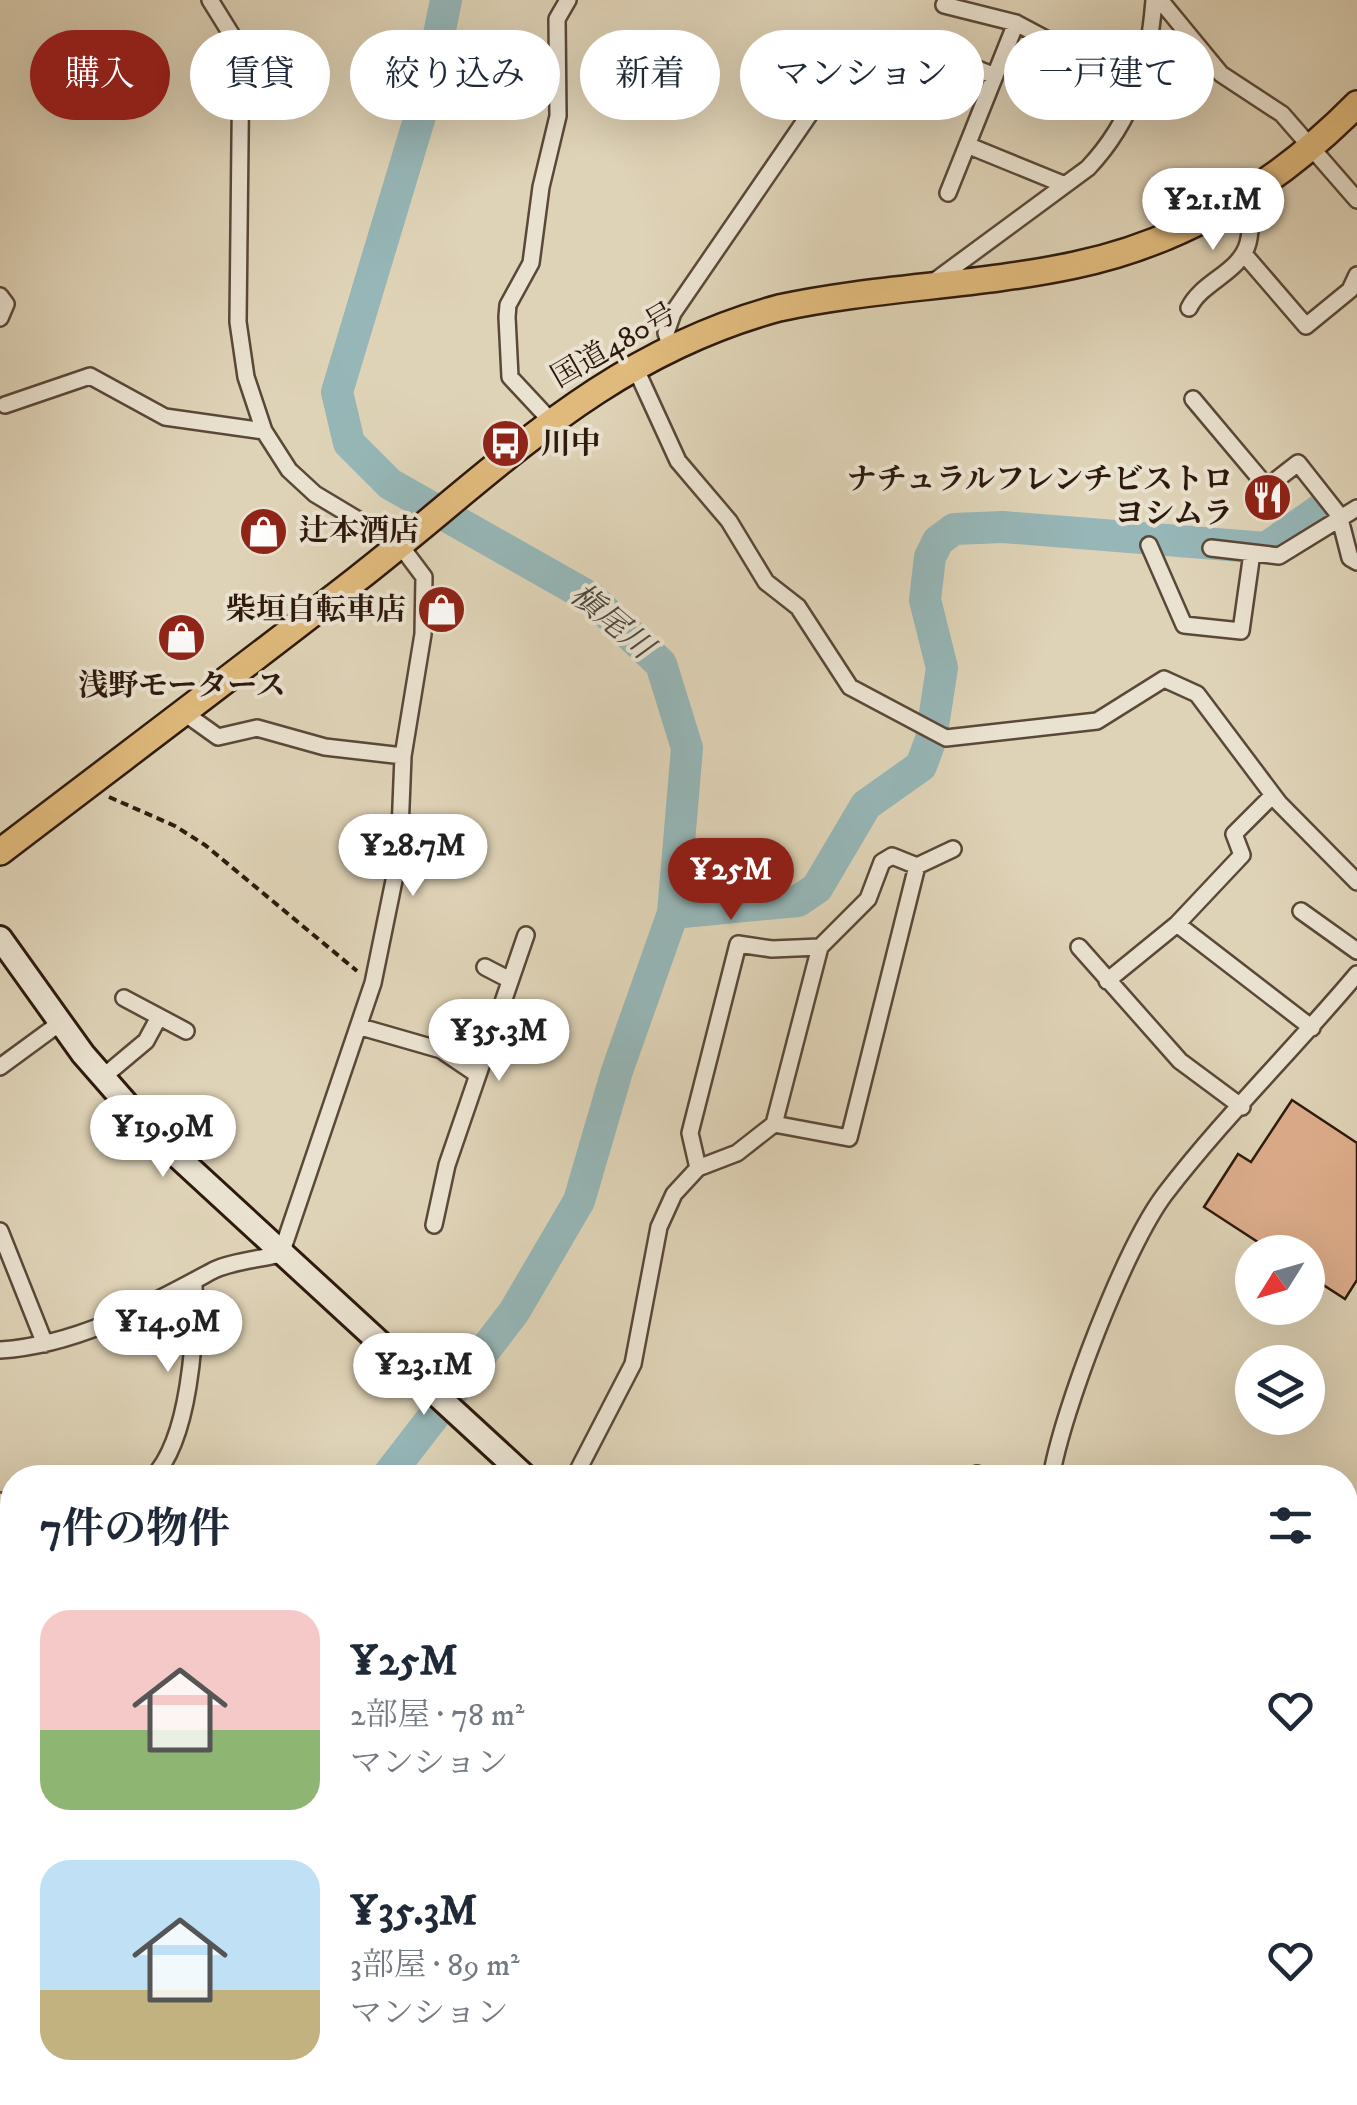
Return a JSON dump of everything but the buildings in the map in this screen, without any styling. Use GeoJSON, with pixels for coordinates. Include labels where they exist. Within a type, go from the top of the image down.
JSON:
{"type":"FeatureCollection","features":[{"type":"Feature","properties":{"kind":"highway","name":"国道480号"},"geometry":{"type":"LineString","coordinates":[[0,852],[408,538],[551,421],[634,365],[670,346],[778,308],[1076,265],[1150,242],[1251,195],[1357,104]]}},
{"type":"Feature","properties":{"kind":"main road"},"geometry":{"type":"LineString","coordinates":[[0,938],[60,1022],[153,1134],[513,1465]]}},
{"type":"Feature","properties":{"kind":"street"},"geometry":{"type":"LineString","coordinates":[[0,1350],[45,1344],[194,1286],[216,1269],[281,1254],[373,983],[398,856],[403,756],[423,634],[424,577],[408,538],[315,494],[290,470],[264,431],[246,377],[238,322],[241,50],[211,0]]}},
{"type":"Feature","properties":{"kind":"street"},"geometry":{"type":"LineString","coordinates":[[551,421],[510,377],[506,317],[508,305],[532,263],[540,187],[558,116],[557,19],[568,0]]}},
{"type":"Feature","properties":{"kind":"street"},"geometry":{"type":"LineString","coordinates":[[1159,0],[1221,74],[1282,114],[1357,200]]}},
{"type":"Feature","properties":{"kind":"street"},"geometry":{"type":"LineString","coordinates":[[929,285],[1065,185],[1104,151],[1145,74],[1159,0]]}},
{"type":"Feature","properties":{"kind":"street"},"geometry":{"type":"LineString","coordinates":[[944,5],[1028,30]]}},
{"type":"Feature","properties":{"kind":"street"},"geometry":{"type":"LineString","coordinates":[[948,193],[1016,24]]}},
{"type":"Feature","properties":{"kind":"street"},"geometry":{"type":"LineString","coordinates":[[984,72],[995,76]]}},
{"type":"Feature","properties":{"kind":"street"},"geometry":{"type":"LineString","coordinates":[[670,346],[666,333],[674,312],[806,120]]}},
{"type":"Feature","properties":{"kind":"street"},"geometry":{"type":"LineString","coordinates":[[967,145],[1065,185]]}},
{"type":"Feature","properties":{"kind":"street"},"geometry":{"type":"LineString","coordinates":[[1189,308],[1196,294],[1244,254],[1249,242],[1251,195]]}},
{"type":"Feature","properties":{"kind":"street"},"geometry":{"type":"LineString","coordinates":[[1244,254],[1306,326],[1350,290],[1357,275]]}},
{"type":"Feature","properties":{"kind":"street"},"geometry":{"type":"LineString","coordinates":[[0,296],[6,304],[0,318]]}},
{"type":"Feature","properties":{"kind":"street"},"geometry":{"type":"LineString","coordinates":[[634,365],[678,461],[729,521],[766,582],[798,607],[850,687],[946,738],[1097,721],[1164,679],[1196,694],[1273,795],[1357,882]]}},
{"type":"Feature","properties":{"kind":"street"},"geometry":{"type":"LineString","coordinates":[[2,405],[90,376],[165,417],[264,431]]}},
{"type":"Feature","properties":{"kind":"street"},"geometry":{"type":"LineString","coordinates":[[1193,399],[1267,486],[1298,462],[1338,515],[1350,558],[1357,562]]}},
{"type":"Feature","properties":{"kind":"street"},"geometry":{"type":"LineString","coordinates":[[1212,548],[1279,556],[1338,515],[1357,508]]}},
{"type":"Feature","properties":{"kind":"street"},"geometry":{"type":"LineString","coordinates":[[1149,545],[1184,625],[1242,631],[1252,553]]}},
{"type":"Feature","properties":{"kind":"street"},"geometry":{"type":"LineString","coordinates":[[183,712],[218,736],[257,728],[325,748],[403,756]]}},
{"type":"Feature","properties":{"kind":"street"},"geometry":{"type":"LineString","coordinates":[[1107,980],[1178,924],[1242,855],[1234,834],[1273,795]]}},
{"type":"Feature","properties":{"kind":"street"},"geometry":{"type":"LineString","coordinates":[[581,1465],[633,1364],[658,1227],[674,1194],[698,1168],[736,1153],[774,1124],[820,946],[868,899],[882,862],[892,856],[917,866],[953,849]]}},
{"type":"Feature","properties":{"kind":"street"},"geometry":{"type":"LineString","coordinates":[[774,1124],[848,1138],[917,866]]}},
{"type":"Feature","properties":{"kind":"street"},"geometry":{"type":"LineString","coordinates":[[1301,911],[1357,951]]}},
{"type":"Feature","properties":{"kind":"street"},"geometry":{"type":"LineString","coordinates":[[1178,924],[1312,1028]]}},
{"type":"Feature","properties":{"kind":"street"},"geometry":{"type":"LineString","coordinates":[[434,1225],[460,1126],[526,935]]}},
{"type":"Feature","properties":{"kind":"street"},"geometry":{"type":"LineString","coordinates":[[698,1168],[690,1132],[738,944],[772,949],[820,946]]}},
{"type":"Feature","properties":{"kind":"street"},"geometry":{"type":"LineString","coordinates":[[1079,946],[1180,1061],[1242,1106]]}},
{"type":"Feature","properties":{"kind":"street"},"geometry":{"type":"LineString","coordinates":[[485,967],[510,980]]}},
{"type":"Feature","properties":{"kind":"street"},"geometry":{"type":"LineString","coordinates":[[1055,1465],[1073,1399],[1138,1240],[1164,1196],[1357,974]]}},
{"type":"Feature","properties":{"kind":"street"},"geometry":{"type":"LineString","coordinates":[[124,998],[186,1031]]}},
{"type":"Feature","properties":{"kind":"street"},"geometry":{"type":"LineString","coordinates":[[103,1077],[146,1042],[158,1017]]}},
{"type":"Feature","properties":{"kind":"street"},"geometry":{"type":"LineString","coordinates":[[0,1067],[60,1022]]}},
{"type":"Feature","properties":{"kind":"street"},"geometry":{"type":"LineString","coordinates":[[360,1027],[440,1050],[478,1075]]}},
{"type":"Feature","properties":{"kind":"street"},"geometry":{"type":"LineString","coordinates":[[460,1126],[477,1132]]}},
{"type":"Feature","properties":{"kind":"street"},"geometry":{"type":"LineString","coordinates":[[438,1204],[455,1210]]}},
{"type":"Feature","properties":{"kind":"street"},"geometry":{"type":"LineString","coordinates":[[0,1231],[4,1254],[45,1344]]}},
{"type":"Feature","properties":{"kind":"street"},"geometry":{"type":"LineString","coordinates":[[160,1465],[190,1380],[196,1340],[194,1286]]}},
{"type":"Feature","properties":{"kind":"path"},"geometry":{"type":"LineString","coordinates":[[86,787],[176,826],[205,845],[373,983]]}},
{"type":"Feature","properties":{"kind":"waterway","name":"槇尾川"},"geometry":{"type":"LineString","coordinates":[[396,1465],[514,1312],[579,1201],[617,1071],[673,913],[687,748],[661,664],[591,598],[390,484],[349,443],[337,392],[427,93],[446,0]]}},
{"type":"Feature","properties":{"kind":"waterway"},"geometry":{"type":"LineString","coordinates":[[673,913],[798,901],[817,888],[866,805],[921,766],[931,739],[942,668],[925,600],[930,557],[938,541],[954,529],[1003,527],[1266,548],[1321,509]]}},
{"type":"Feature","properties":{"kind":"place","name":"川中"},"geometry":{"type":"Point","coordinates":[506,444]}},
{"type":"Feature","properties":{"kind":"place","name":"ナチュラルフレンチビストロ ヨシムラ"},"geometry":{"type":"Point","coordinates":[1268,497]}},
{"type":"Feature","properties":{"kind":"place","name":"辻本酒店"},"geometry":{"type":"Point","coordinates":[264,531]}},
{"type":"Feature","properties":{"kind":"place","name":"柴垣自転車店"},"geometry":{"type":"Point","coordinates":[441,610]}},
{"type":"Feature","properties":{"kind":"place","name":"浅野モータース"},"geometry":{"type":"Point","coordinates":[182,637]}}]}
